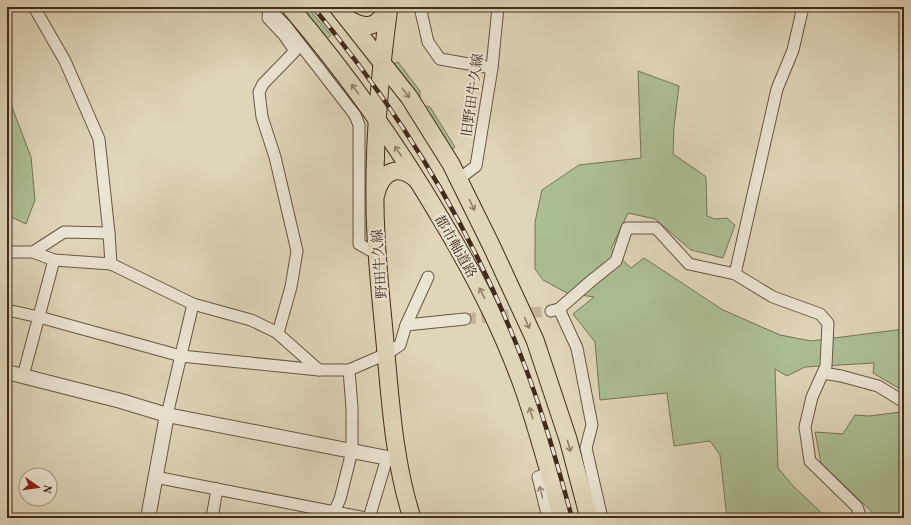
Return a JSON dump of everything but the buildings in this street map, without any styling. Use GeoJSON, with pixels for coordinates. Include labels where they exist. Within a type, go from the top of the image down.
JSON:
{"type":"FeatureCollection","features":[{"type":"Feature","properties":{"kind":"main road","name":"都市軸道路"},"geometry":{"type":"LineString","coordinates":[[290,7],[320,42],[377,120],[419,182],[468,264],[525,392],[562,518]]}},
{"type":"Feature","properties":{"kind":"main road","name":"野田牛久線"},"geometry":{"type":"LineString","coordinates":[[388,7],[377,120],[375,202],[377,254],[391,412],[393,459],[412,518]]}},
{"type":"Feature","properties":{"kind":"main road"},"geometry":{"type":"LineString","coordinates":[[343,13],[357,24],[365,26],[372,25],[378,21],[388,7]]}},
{"type":"Feature","properties":{"kind":"main road"},"geometry":{"type":"LineString","coordinates":[[343,13],[409,97],[459,178],[535,340],[591,508]]}},
{"type":"Feature","properties":{"kind":"main road"},"geometry":{"type":"LineString","coordinates":[[375,202],[377,189],[384,177],[390,172],[399,170],[405,172],[419,182]]}},
{"type":"Feature","properties":{"kind":"street"},"geometry":{"type":"LineString","coordinates":[[34,7],[65,61],[99,139],[110,233],[111,264]]}},
{"type":"Feature","properties":{"kind":"street"},"geometry":{"type":"LineString","coordinates":[[420,7],[428,42],[440,59],[492,68]]}},
{"type":"Feature","properties":{"kind":"street","name":"旧野田牛久線"},"geometry":{"type":"LineString","coordinates":[[459,178],[476,166],[492,68],[498,7]]}},
{"type":"Feature","properties":{"kind":"street"},"geometry":{"type":"LineString","coordinates":[[734,274],[777,89],[793,50],[803,7]]}},
{"type":"Feature","properties":{"kind":"street"},"geometry":{"type":"LineString","coordinates":[[269,8],[286,26],[355,115],[359,125],[359,244],[377,254]]}},
{"type":"Feature","properties":{"kind":"street"},"geometry":{"type":"LineString","coordinates":[[269,8],[268,18],[284,35],[295,51],[263,84],[259,92],[262,117],[275,157],[297,251],[291,287],[278,333]]}},
{"type":"Feature","properties":{"kind":"street"},"geometry":{"type":"LineString","coordinates":[[602,518],[591,508],[586,448],[592,425],[577,348],[555,310],[616,261],[628,228],[656,228],[689,264],[734,274],[773,297],[820,314],[828,324],[826,366],[812,397],[805,427],[810,461],[857,507],[861,518]]}},
{"type":"Feature","properties":{"kind":"street"},"geometry":{"type":"LineString","coordinates":[[33,252],[64,232],[110,233]]}},
{"type":"Feature","properties":{"kind":"street"},"geometry":{"type":"LineString","coordinates":[[7,250],[11,252],[33,252],[54,260],[111,264],[193,304],[251,320],[278,333],[319,370]]}},
{"type":"Feature","properties":{"kind":"street"},"geometry":{"type":"LineString","coordinates":[[23,376],[54,260]]}},
{"type":"Feature","properties":{"kind":"street"},"geometry":{"type":"LineString","coordinates":[[7,310],[39,317],[181,356],[319,370],[349,370],[386,354],[400,345],[406,325],[428,277]]}},
{"type":"Feature","properties":{"kind":"street"},"geometry":{"type":"LineString","coordinates":[[148,518],[168,415],[193,304]]}},
{"type":"Feature","properties":{"kind":"street"},"geometry":{"type":"LineString","coordinates":[[406,325],[465,319]]}},
{"type":"Feature","properties":{"kind":"street"},"geometry":{"type":"LineString","coordinates":[[333,515],[352,451],[352,408],[349,370]]}},
{"type":"Feature","properties":{"kind":"street"},"geometry":{"type":"LineString","coordinates":[[7,372],[168,415],[393,459],[369,518]]}},
{"type":"Feature","properties":{"kind":"street"},"geometry":{"type":"LineString","coordinates":[[823,373],[841,376],[878,386],[904,402]]}},
{"type":"Feature","properties":{"kind":"street"},"geometry":{"type":"LineString","coordinates":[[548,518],[538,477],[549,474]]}},
{"type":"Feature","properties":{"kind":"street"},"geometry":{"type":"LineString","coordinates":[[156,477],[333,515],[366,518]]}},
{"type":"Feature","properties":{"kind":"street"},"geometry":{"type":"LineString","coordinates":[[212,518],[217,489]]}},
{"type":"Feature","properties":{"kind":"green space"},"geometry":{"type":"Polygon","coordinates":[[[297,7],[307,7],[331,35],[326,40],[297,7]]]}},
{"type":"Feature","properties":{"kind":"green space"},"geometry":{"type":"Polygon","coordinates":[[[398,62],[420,91],[420,97],[415,101],[393,63],[394,64],[398,62]]]}},
{"type":"Feature","properties":{"kind":"green space"},"geometry":{"type":"Polygon","coordinates":[[[638,71],[679,86],[674,126],[673,154],[705,176],[707,216],[715,219],[727,218],[735,225],[723,258],[691,250],[655,219],[628,213],[611,249],[631,268],[644,258],[723,310],[780,335],[811,341],[904,329],[904,518],[875,518],[871,511],[821,463],[815,432],[843,434],[855,415],[869,416],[901,412],[902,390],[873,373],[874,363],[805,367],[787,376],[775,369],[778,468],[793,486],[827,518],[727,518],[720,455],[710,441],[674,446],[667,393],[600,400],[595,342],[573,314],[594,297],[567,293],[543,280],[535,269],[535,222],[542,190],[579,165],[641,158],[638,71]]]}},
{"type":"Feature","properties":{"kind":"green space"},"geometry":{"type":"Polygon","coordinates":[[[7,94],[31,157],[35,200],[26,224],[7,215],[7,94]]]}},
{"type":"Feature","properties":{"kind":"green space"},"geometry":{"type":"Polygon","coordinates":[[[427,106],[430,107],[455,147],[451,150],[420,110],[427,106]]]}},
{"type":"Feature","properties":{"kind":"tunnel"},"geometry":{"type":"LineString","coordinates":[[465,319],[551,311]]}},
{"type":"Feature","properties":{"kind":"railway"},"geometry":{"type":"LineString","coordinates":[[313,7],[345,47],[404,130],[457,218],[480,263],[502,309],[529,376],[549,436],[572,518]]}}]}
